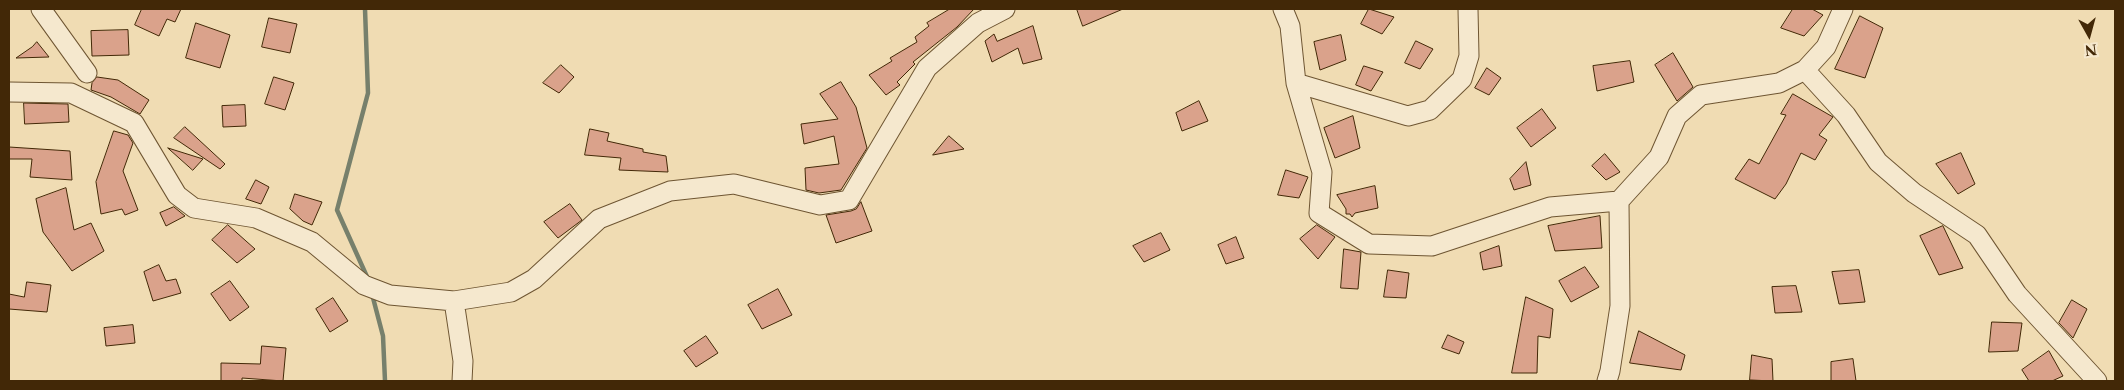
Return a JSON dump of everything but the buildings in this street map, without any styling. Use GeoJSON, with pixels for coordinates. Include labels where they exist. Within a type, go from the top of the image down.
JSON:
{"type":"FeatureCollection","features":[{"type":"Feature","properties":{"kind":"street"},"geometry":{"type":"LineString","coordinates":[[41,9],[87,73]]}},
{"type":"Feature","properties":{"kind":"street"},"geometry":{"type":"LineString","coordinates":[[9,92],[71,93],[134,123],[177,194],[194,208],[256,218],[312,242],[364,285],[390,295],[454,301],[511,292],[534,279],[599,219],[670,191],[734,184],[820,206],[849,200],[927,68],[978,22],[1005,9]]}},
{"type":"Feature","properties":{"kind":"street"},"geometry":{"type":"LineString","coordinates":[[1283,9],[1290,26],[1296,83],[1322,172],[1320,213],[1369,244],[1432,246],[1550,207],[1619,201],[1659,157],[1676,116],[1701,95],[1779,83],[1805,70],[1826,47],[1842,9]]}},
{"type":"Feature","properties":{"kind":"street"},"geometry":{"type":"LineString","coordinates":[[1296,83],[1408,116],[1430,110],[1462,79],[1468,56],[1468,9]]}},
{"type":"Feature","properties":{"kind":"street"},"geometry":{"type":"LineString","coordinates":[[1805,70],[1846,115],[1878,162],[1914,193],[1976,235],[2017,294],[2098,381]]}},
{"type":"Feature","properties":{"kind":"street"},"geometry":{"type":"LineString","coordinates":[[1607,381],[1620,306],[1619,201]]}},
{"type":"Feature","properties":{"kind":"street"},"geometry":{"type":"LineString","coordinates":[[454,301],[463,361],[462,381]]}},
{"type":"Feature","properties":{"kind":"waterway"},"geometry":{"type":"LineString","coordinates":[[365,9],[368,93],[337,210],[368,279]]}},
{"type":"Feature","properties":{"kind":"waterway"},"geometry":{"type":"LineString","coordinates":[[372,294],[383,336],[385,381]]}}]}
